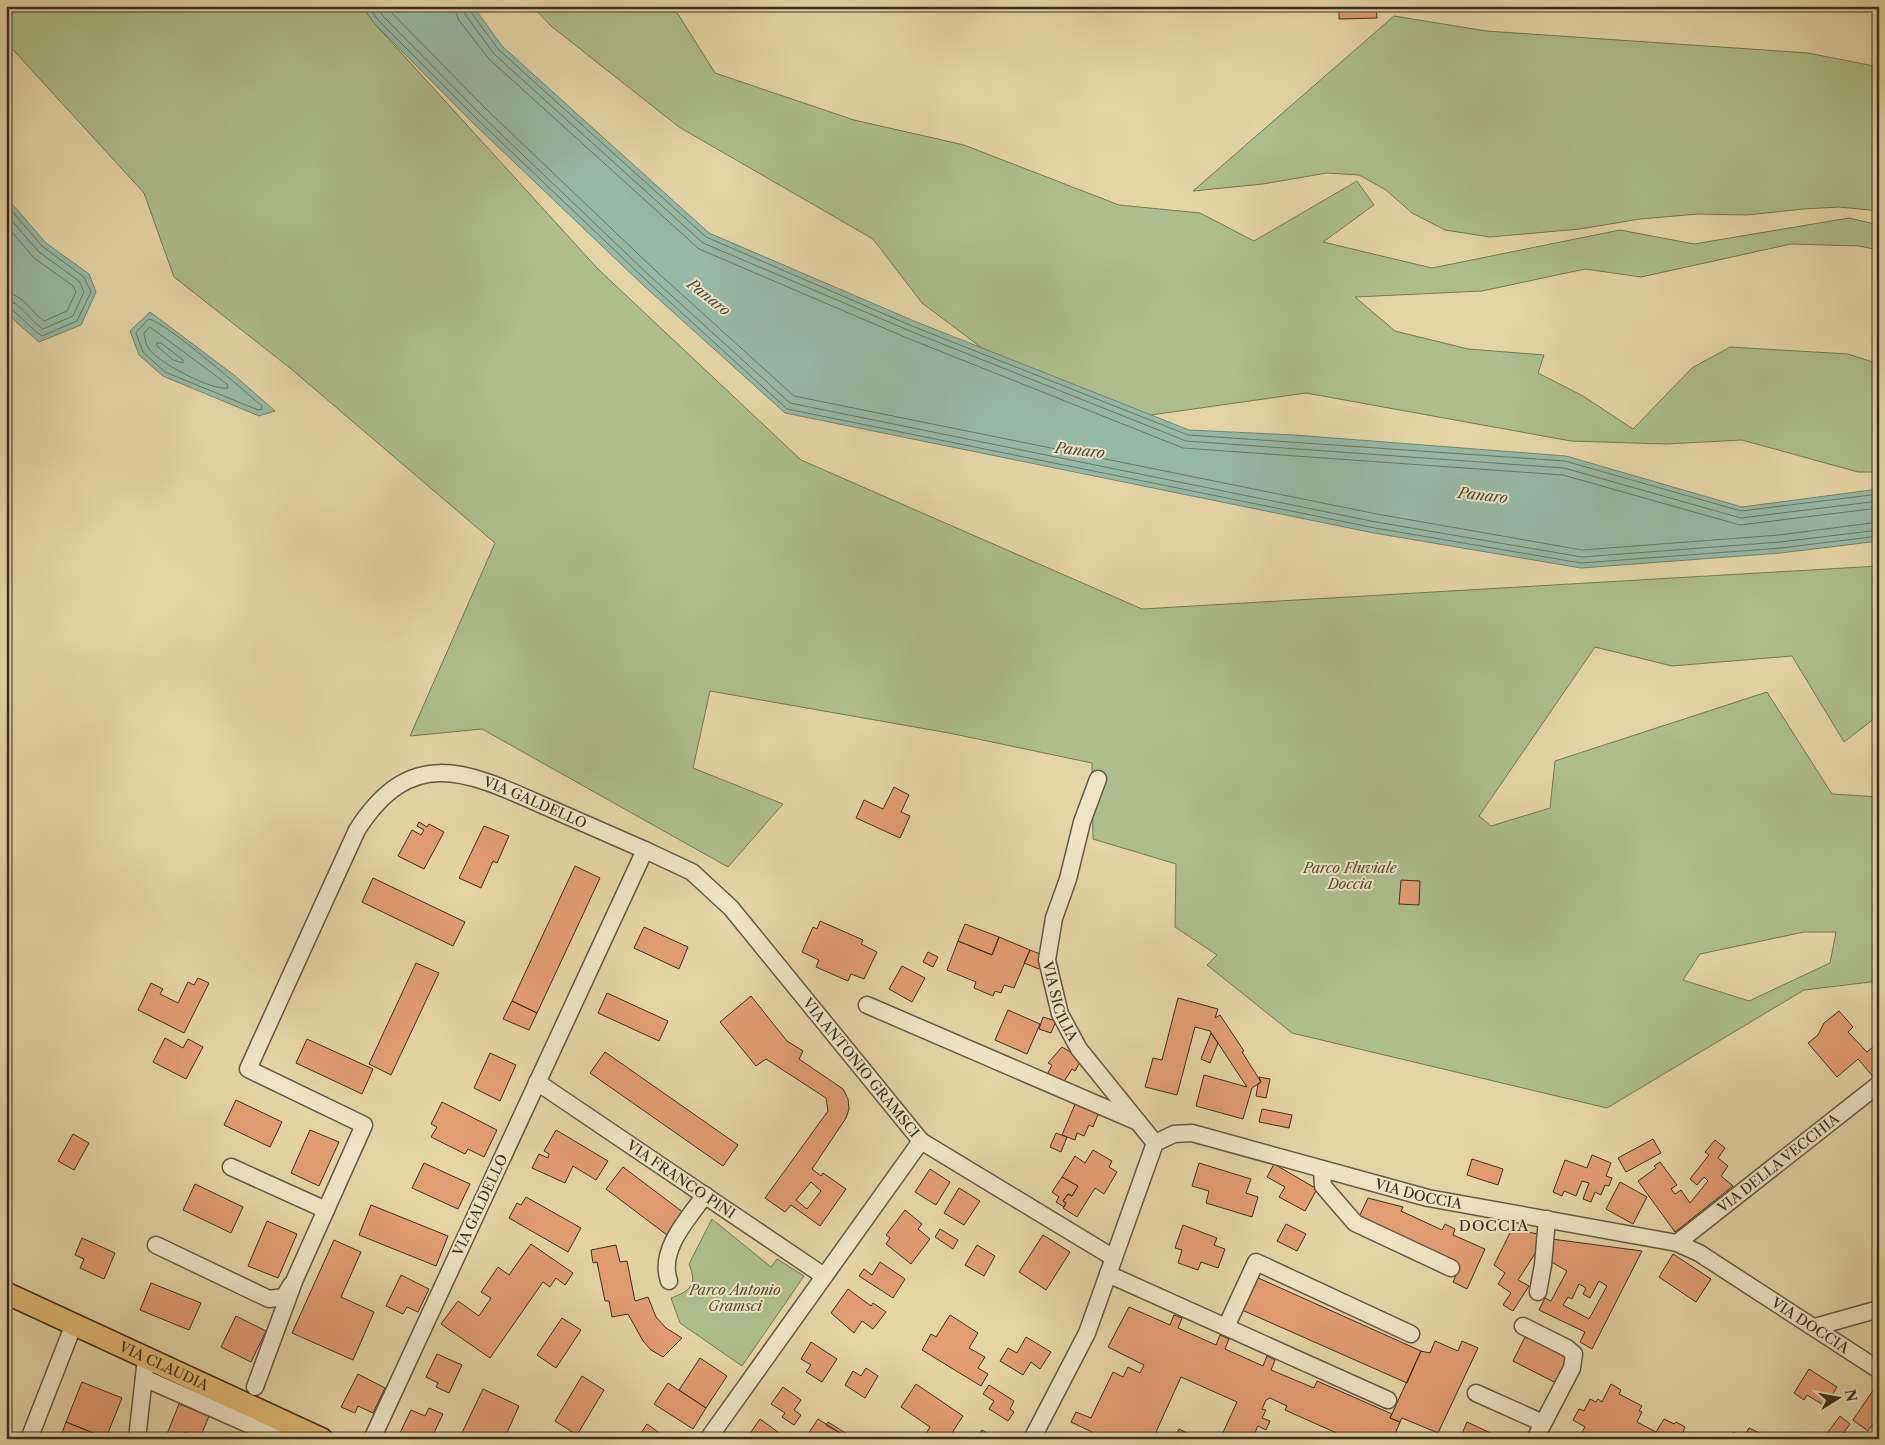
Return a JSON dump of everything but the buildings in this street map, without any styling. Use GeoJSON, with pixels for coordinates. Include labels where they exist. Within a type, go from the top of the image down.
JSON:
{"type":"FeatureCollection","features":[{"type":"Feature","properties":{"kind":"main road","name":"VIA CLAUDIA"},"geometry":{"type":"LineString","coordinates":[[6,1293],[74,1324],[145,1368],[322,1439]]}},
{"type":"Feature","properties":{"kind":"street","name":"VIA GALDELLO"},"geometry":{"type":"LineString","coordinates":[[255,1388],[295,1279],[364,1125],[248,1069],[357,830],[372,808],[394,788],[422,776],[455,772],[494,784],[645,850],[372,1439]]}},
{"type":"Feature","properties":{"kind":"street","name":"VIA SICILIA"},"geometry":{"type":"LineString","coordinates":[[1098,779],[1082,822],[1068,878],[1054,918],[1047,960],[1060,1014],[1079,1050],[1155,1142]]}},
{"type":"Feature","properties":{"kind":"street","name":"VIA ANTONIO GRAMSCI"},"geometry":{"type":"LineString","coordinates":[[645,850],[692,872],[731,908],[922,1141],[708,1439]]}},
{"type":"Feature","properties":{"kind":"street"},"geometry":{"type":"LineString","coordinates":[[867,1005],[1141,1123]]}},
{"type":"Feature","properties":{"kind":"street","name":"VIA FRANCO PINI"},"geometry":{"type":"LineString","coordinates":[[537,1082],[824,1276]]}},
{"type":"Feature","properties":{"kind":"street","name":"VIA DELLA VECCHIA"},"geometry":{"type":"LineString","coordinates":[[1677,1243],[1879,1084]]}},
{"type":"Feature","properties":{"kind":"street","name":"VIA DOCCIA"},"geometry":{"type":"LineString","coordinates":[[1155,1142],[1174,1134],[1192,1133],[1428,1198],[1677,1243],[1699,1253],[1879,1370]]}},
{"type":"Feature","properties":{"kind":"street"},"geometry":{"type":"LineString","coordinates":[[922,1141],[1114,1258]]}},
{"type":"Feature","properties":{"kind":"street"},"geometry":{"type":"LineString","coordinates":[[1032,1439],[1087,1333],[1155,1142]]}},
{"type":"Feature","properties":{"kind":"street"},"geometry":{"type":"LineString","coordinates":[[231,1167],[326,1210]]}},
{"type":"Feature","properties":{"kind":"street"},"geometry":{"type":"LineString","coordinates":[[1322,1168],[1323,1186],[1355,1223],[1451,1268]]}},
{"type":"Feature","properties":{"kind":"street"},"geometry":{"type":"LineString","coordinates":[[670,1281],[666,1273],[667,1260],[672,1244],[705,1195]]}},
{"type":"Feature","properties":{"kind":"street"},"geometry":{"type":"LineString","coordinates":[[1538,1292],[1543,1265],[1547,1219]]}},
{"type":"Feature","properties":{"kind":"street","name":"VIA GALDELLO"},"geometry":{"type":"LineString","coordinates":[[156,1245],[270,1299],[284,1296],[295,1279]]}},
{"type":"Feature","properties":{"kind":"street"},"geometry":{"type":"LineString","coordinates":[[1226,1327],[1256,1262],[1412,1334]]}},
{"type":"Feature","properties":{"kind":"street"},"geometry":{"type":"LineString","coordinates":[[1108,1274],[1388,1400]]}},
{"type":"Feature","properties":{"kind":"street"},"geometry":{"type":"LineString","coordinates":[[1815,1327],[1879,1309]]}},
{"type":"Feature","properties":{"kind":"street"},"geometry":{"type":"LineString","coordinates":[[29,1439],[74,1324]]}},
{"type":"Feature","properties":{"kind":"street"},"geometry":{"type":"LineString","coordinates":[[1523,1326],[1567,1348],[1574,1354],[1572,1368],[1535,1439]]}},
{"type":"Feature","properties":{"kind":"street"},"geometry":{"type":"LineString","coordinates":[[137,1439],[145,1368],[282,1439]]}},
{"type":"Feature","properties":{"kind":"street"},"geometry":{"type":"LineString","coordinates":[[1476,1393],[1543,1423]]}},
{"type":"Feature","properties":{"kind":"green space","name":"Parco Fluviale Doccia"},"geometry":{"type":"Polygon","coordinates":[[[6,6],[362,6],[374,23],[598,269],[801,460],[1142,609],[1879,566],[1879,715],[1844,742],[1792,656],[1672,666],[1595,647],[1479,816],[1491,826],[1550,808],[1555,761],[1767,692],[1832,794],[1879,797],[1879,981],[1804,990],[1607,1108],[1292,1033],[1207,965],[1217,955],[1175,927],[1176,864],[1093,839],[1092,763],[949,733],[710,691],[693,768],[783,804],[728,867],[482,729],[410,736],[495,543],[290,368],[174,277],[144,193],[6,42],[6,6]],[[1804,932],[1700,954],[1683,980],[1749,1001],[1830,963],[1836,932],[1804,932]]]}},
{"type":"Feature","properties":{"kind":"green space"},"geometry":{"type":"Polygon","coordinates":[[[532,6],[663,6],[678,14],[715,73],[854,120],[964,145],[1119,205],[1200,213],[1254,241],[1357,181],[1374,205],[1323,242],[1432,268],[1620,230],[1694,244],[1849,218],[1879,225],[1879,250],[1859,246],[1791,244],[1641,277],[1585,269],[1482,291],[1355,297],[1395,331],[1468,349],[1544,355],[1538,373],[1583,396],[1633,429],[1692,368],[1730,347],[1848,354],[1879,364],[1879,472],[1858,472],[1742,440],[1666,444],[1571,441],[1306,393],[1151,415],[1010,369],[922,303],[873,239],[679,127],[551,26],[532,6]]]}},
{"type":"Feature","properties":{"kind":"green space"},"geometry":{"type":"Polygon","coordinates":[[[1394,16],[1486,31],[1808,53],[1879,67],[1879,211],[1839,207],[1747,215],[1698,214],[1640,219],[1580,229],[1490,237],[1445,230],[1412,213],[1386,190],[1359,175],[1327,173],[1263,184],[1193,191],[1394,16]]]}},
{"type":"Feature","properties":{"kind":"green space","name":"Parco Antonio Gramsci"},"geometry":{"type":"Polygon","coordinates":[[[712,1219],[771,1267],[777,1259],[804,1276],[742,1366],[680,1323],[671,1298],[683,1293],[690,1286],[693,1277],[689,1264],[712,1219]]]}},
{"type":"Feature","properties":{"kind":"water","name":"Panaro"},"geometry":{"type":"Polygon","coordinates":[[[362,6],[473,6],[502,46],[709,233],[914,321],[1189,430],[1294,435],[1566,456],[1742,507],[1879,489],[1879,541],[1781,553],[1581,568],[1374,533],[785,413],[643,285],[473,123],[374,23],[362,6]]]}},
{"type":"Feature","properties":{"kind":"water"},"geometry":{"type":"Polygon","coordinates":[[[6,197],[46,243],[89,274],[96,292],[81,325],[39,342],[16,322],[6,309],[6,197]]]}},
{"type":"Feature","properties":{"kind":"water"},"geometry":{"type":"Polygon","coordinates":[[[150,312],[234,375],[275,411],[259,416],[163,376],[139,355],[130,331],[150,312]]]}},
{"type":"Feature","properties":{"kind":"district","name":"DOCCIA"},"geometry":{"type":"Point","coordinates":[1494,1225]}}]}
